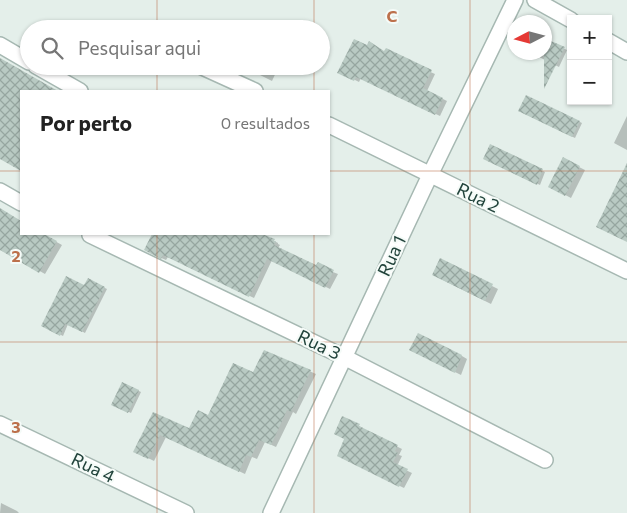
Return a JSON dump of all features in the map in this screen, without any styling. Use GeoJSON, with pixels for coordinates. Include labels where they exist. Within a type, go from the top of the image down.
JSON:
{"type":"FeatureCollection","features":[{"type":"Feature","properties":{"kind":"street","name":"Rua 1"},"geometry":{"type":"LineString","coordinates":[[271,513],[430,174],[515,0]]}},
{"type":"Feature","properties":{"kind":"street"},"geometry":{"type":"LineString","coordinates":[[535,0],[567,18]]}},
{"type":"Feature","properties":{"kind":"street"},"geometry":{"type":"LineString","coordinates":[[612,43],[627,52]]}},
{"type":"Feature","properties":{"kind":"street"},"geometry":{"type":"LineString","coordinates":[[0,45],[20,57]]}},
{"type":"Feature","properties":{"kind":"street"},"geometry":{"type":"LineString","coordinates":[[52,75],[78,90]]}},
{"type":"Feature","properties":{"kind":"street"},"geometry":{"type":"LineString","coordinates":[[220,75],[253,90]]}},
{"type":"Feature","properties":{"kind":"street","name":"Rua 2"},"geometry":{"type":"LineString","coordinates":[[330,125],[627,271]]}},
{"type":"Feature","properties":{"kind":"street"},"geometry":{"type":"LineString","coordinates":[[0,191],[20,202]]}},
{"type":"Feature","properties":{"kind":"street","name":"Rua 3"},"geometry":{"type":"LineString","coordinates":[[90,235],[344,357],[545,460]]}},
{"type":"Feature","properties":{"kind":"street","name":"Rua 4"},"geometry":{"type":"LineString","coordinates":[[0,424],[186,513]]}},
{"type":"Feature","properties":{"kind":"building"},"geometry":{"type":"Polygon","coordinates":[[[354,39],[367,45],[369,41],[384,51],[386,48],[432,70],[423,88],[443,98],[435,115],[356,77],[354,81],[337,73],[354,39]]]}},
{"type":"Feature","properties":{"kind":"building"},"geometry":{"type":"Polygon","coordinates":[[[552,41],[565,47],[544,89],[544,60],[552,60],[552,41]]]}},
{"type":"Feature","properties":{"kind":"building"},"geometry":{"type":"Polygon","coordinates":[[[0,58],[20,69],[20,75],[30,75],[56,90],[20,90],[20,170],[0,159],[0,58]]]}},
{"type":"Feature","properties":{"kind":"building"},"geometry":{"type":"Polygon","coordinates":[[[526,95],[580,121],[572,137],[518,111],[526,95]]]}},
{"type":"Feature","properties":{"kind":"building"},"geometry":{"type":"Polygon","coordinates":[[[490,144],[543,169],[537,185],[483,159],[490,144]]]}},
{"type":"Feature","properties":{"kind":"building"},"geometry":{"type":"Polygon","coordinates":[[[563,157],[580,166],[565,196],[548,187],[563,157]]]}},
{"type":"Feature","properties":{"kind":"building"},"geometry":{"type":"Polygon","coordinates":[[[627,163],[627,242],[596,227],[627,163]]]}},
{"type":"Feature","properties":{"kind":"building"},"geometry":{"type":"Polygon","coordinates":[[[0,208],[20,220],[20,235],[46,235],[57,241],[39,273],[0,250],[0,208]]]}},
{"type":"Feature","properties":{"kind":"building"},"geometry":{"type":"Polygon","coordinates":[[[152,235],[265,235],[275,239],[274,245],[316,265],[318,262],[334,270],[325,288],[267,259],[249,297],[163,255],[161,259],[144,250],[152,235]]]}},
{"type":"Feature","properties":{"kind":"building"},"geometry":{"type":"Polygon","coordinates":[[[440,258],[493,284],[485,301],[432,275],[440,258]]]}},
{"type":"Feature","properties":{"kind":"building"},"geometry":{"type":"Polygon","coordinates":[[[66,276],[84,285],[88,278],[105,287],[82,332],[65,324],[60,336],[41,326],[66,276]]]}},
{"type":"Feature","properties":{"kind":"building"},"geometry":{"type":"Polygon","coordinates":[[[418,333],[462,355],[455,373],[409,350],[418,333]]]}},
{"type":"Feature","properties":{"kind":"building"},"geometry":{"type":"Polygon","coordinates":[[[264,350],[311,370],[291,412],[287,410],[271,445],[259,440],[251,457],[246,455],[239,472],[160,435],[148,459],[133,452],[153,412],[189,428],[198,410],[208,415],[233,363],[253,372],[264,350]]]}},
{"type":"Feature","properties":{"kind":"building"},"geometry":{"type":"Polygon","coordinates":[[[122,382],[139,390],[128,413],[111,405],[122,382]]]}},
{"type":"Feature","properties":{"kind":"building"},"geometry":{"type":"Polygon","coordinates":[[[342,416],[398,445],[395,451],[398,453],[393,462],[408,469],[399,487],[337,456],[344,439],[334,434],[342,416]]]}}]}
